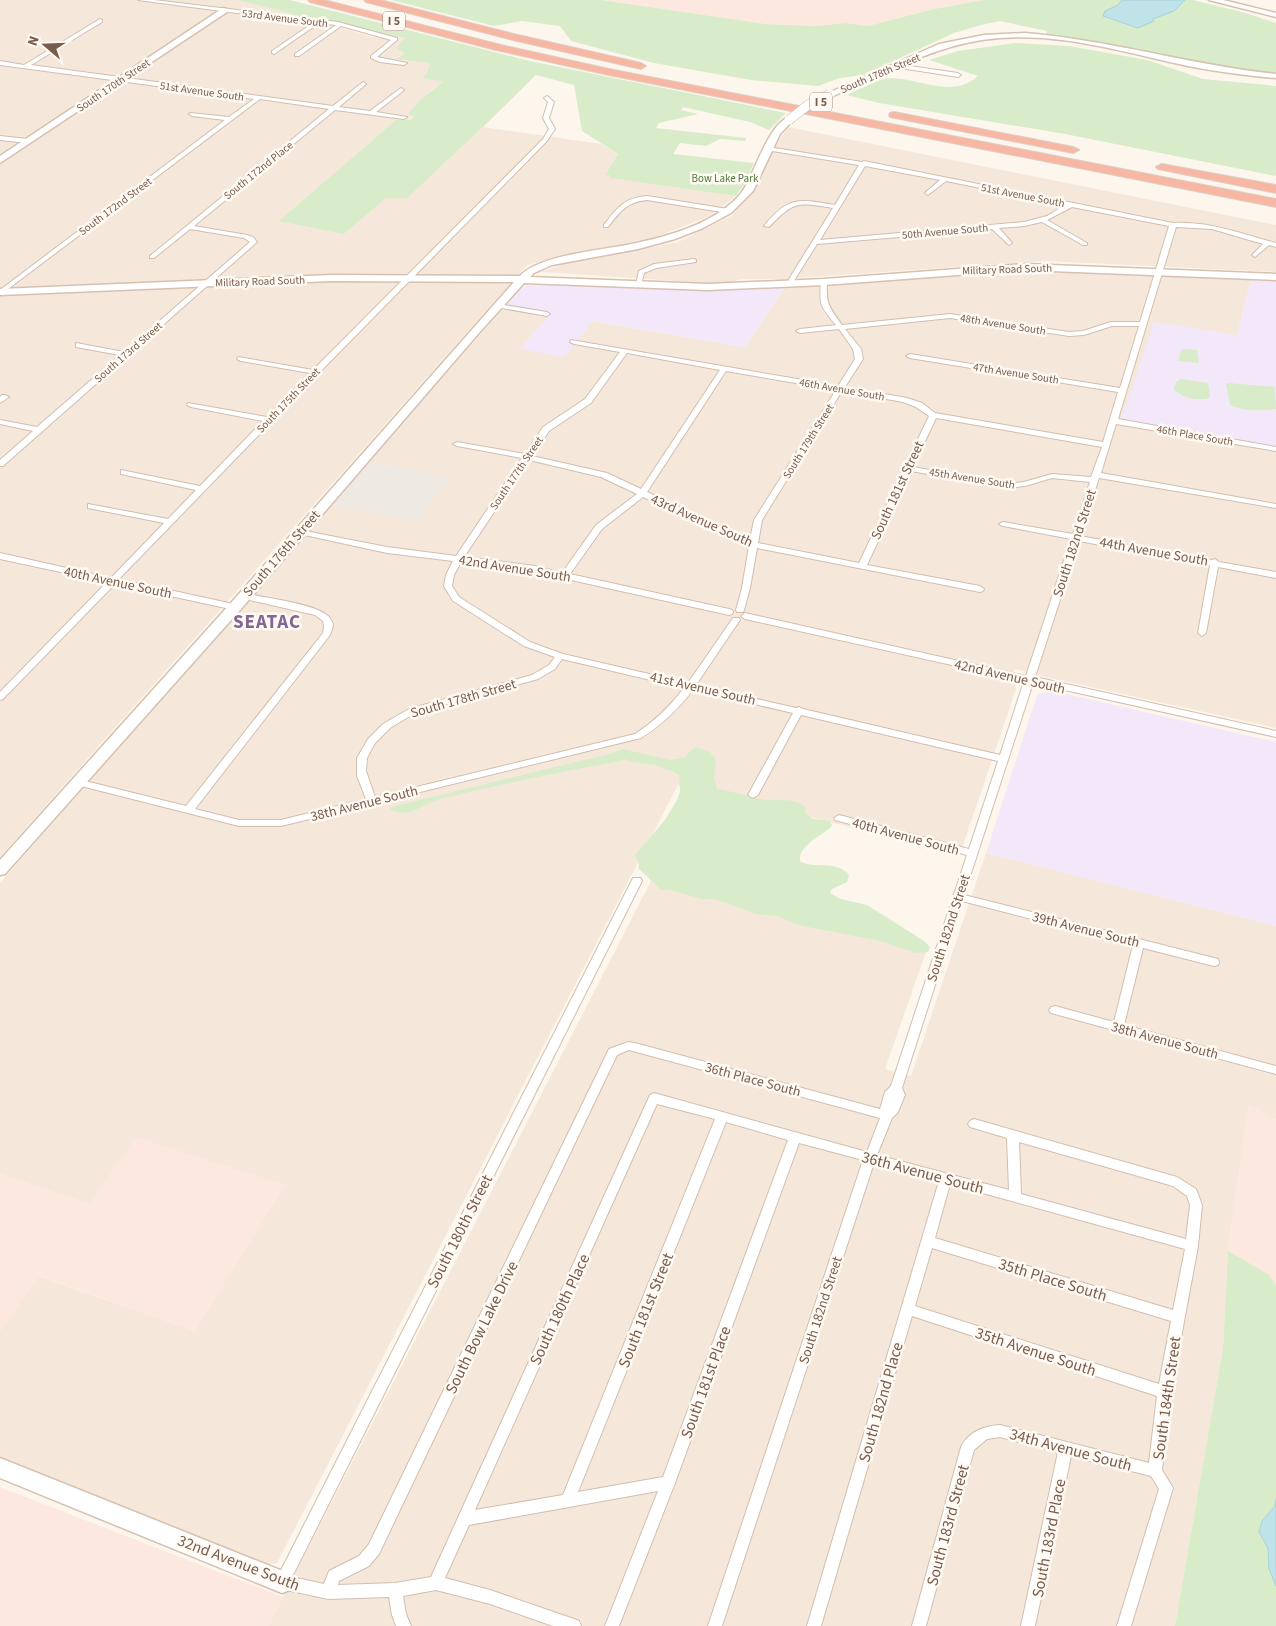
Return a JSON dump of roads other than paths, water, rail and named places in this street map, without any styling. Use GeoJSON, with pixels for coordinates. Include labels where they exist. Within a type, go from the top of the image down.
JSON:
{"type":"FeatureCollection","features":[{"type":"Feature","properties":{"kind":"highway","name":"I 5"},"geometry":{"type":"LineString","coordinates":[[313,0],[496,47],[608,72],[1276,203]]}},
{"type":"Feature","properties":{"kind":"highway","name":"I 5"},"geometry":{"type":"LineString","coordinates":[[369,0],[517,38],[650,68]]}},
{"type":"Feature","properties":{"kind":"highway"},"geometry":{"type":"LineString","coordinates":[[746,88],[766,91]]}},
{"type":"Feature","properties":{"kind":"highway","name":"I 5"},"geometry":{"type":"LineString","coordinates":[[794,97],[831,99]]}},
{"type":"Feature","properties":{"kind":"highway"},"geometry":{"type":"LineString","coordinates":[[882,113],[1080,151]]}},
{"type":"Feature","properties":{"kind":"highway"},"geometry":{"type":"LineString","coordinates":[[1148,164],[1276,189]]}},
{"type":"Feature","properties":{"kind":"street","name":"53rd Avenue South"},"geometry":{"type":"LineString","coordinates":[[141,0],[340,25],[395,39],[373,57],[380,60],[404,63]]}},
{"type":"Feature","properties":{"kind":"street"},"geometry":{"type":"LineString","coordinates":[[1213,0],[1276,15]]}},
{"type":"Feature","properties":{"kind":"street"},"geometry":{"type":"LineString","coordinates":[[1225,0],[1255,7],[1261,11]]}},
{"type":"Feature","properties":{"kind":"street","name":"South 170th Street"},"geometry":{"type":"LineString","coordinates":[[0,160],[226,10]]}},
{"type":"Feature","properties":{"kind":"street"},"geometry":{"type":"LineString","coordinates":[[26,66],[100,21]]}},
{"type":"Feature","properties":{"kind":"street"},"geometry":{"type":"LineString","coordinates":[[274,52],[317,22]]}},
{"type":"Feature","properties":{"kind":"street","name":"53rd Avenue South"},"geometry":{"type":"LineString","coordinates":[[297,55],[340,25]]}},
{"type":"Feature","properties":{"kind":"street","name":"South 178th Street"},"geometry":{"type":"LineString","coordinates":[[521,280],[530,271],[549,262],[629,248],[672,237],[700,226],[728,211],[744,196],[752,185],[776,133],[789,120],[808,106],[831,99],[896,66],[960,41],[1000,36],[1034,36],[1088,42],[1234,72],[1276,76]]}},
{"type":"Feature","properties":{"kind":"street","name":"51st Avenue South"},"geometry":{"type":"LineString","coordinates":[[0,63],[404,117]]}},
{"type":"Feature","properties":{"kind":"street"},"geometry":{"type":"LineString","coordinates":[[896,66],[958,75]]}},
{"type":"Feature","properties":{"kind":"street","name":"South 172nd Place"},"geometry":{"type":"LineString","coordinates":[[152,257],[363,84]]}},
{"type":"Feature","properties":{"kind":"street"},"geometry":{"type":"LineString","coordinates":[[371,113],[401,90]]}},
{"type":"Feature","properties":{"kind":"street","name":"South 172nd Street"},"geometry":{"type":"LineString","coordinates":[[1,292],[258,98]]}},
{"type":"Feature","properties":{"kind":"street","name":"South 175th Street"},"geometry":{"type":"LineString","coordinates":[[0,698],[315,372],[550,134],[552,129],[546,116],[551,102],[546,98]]}},
{"type":"Feature","properties":{"kind":"street"},"geometry":{"type":"LineString","coordinates":[[192,114],[230,120]]}},
{"type":"Feature","properties":{"kind":"street"},"geometry":{"type":"LineString","coordinates":[[0,138],[28,142]]}},
{"type":"Feature","properties":{"kind":"street","name":"51st Avenue South"},"geometry":{"type":"LineString","coordinates":[[768,149],[864,163],[1173,225],[1182,224],[1218,229],[1276,245]]}},
{"type":"Feature","properties":{"kind":"street"},"geometry":{"type":"LineString","coordinates":[[792,283],[792,278],[864,163]]}},
{"type":"Feature","properties":{"kind":"street"},"geometry":{"type":"LineString","coordinates":[[928,193],[945,179]]}},
{"type":"Feature","properties":{"kind":"street"},"geometry":{"type":"LineString","coordinates":[[606,226],[624,203],[634,199],[647,198],[728,211]]}},
{"type":"Feature","properties":{"kind":"street"},"geometry":{"type":"LineString","coordinates":[[767,226],[788,206],[794,204],[803,202],[836,207]]}},
{"type":"Feature","properties":{"kind":"street","name":"50th Avenue South"},"geometry":{"type":"LineString","coordinates":[[815,242],[994,227],[1044,220],[1058,214],[1071,204]]}},
{"type":"Feature","properties":{"kind":"street"},"geometry":{"type":"LineString","coordinates":[[1044,220],[1085,244]]}},
{"type":"Feature","properties":{"kind":"street","name":"South 182nd Street"},"geometry":{"type":"LineString","coordinates":[[715,1626],[870,1158],[887,1115],[894,1109],[899,1095],[896,1088],[1114,421],[1173,225]]}},
{"type":"Feature","properties":{"kind":"street","name":"South 173rd Street"},"geometry":{"type":"LineString","coordinates":[[0,464],[252,246],[253,240],[245,236],[188,227]]}},
{"type":"Feature","properties":{"kind":"street"},"geometry":{"type":"LineString","coordinates":[[994,227],[1008,243]]}},
{"type":"Feature","properties":{"kind":"street"},"geometry":{"type":"LineString","coordinates":[[1255,255],[1268,243]]}},
{"type":"Feature","properties":{"kind":"street"},"geometry":{"type":"LineString","coordinates":[[640,283],[641,272],[648,267],[694,261]]}},
{"type":"Feature","properties":{"kind":"street","name":"Military Road South"},"geometry":{"type":"LineString","coordinates":[[1,292],[410,277],[640,283],[708,287],[737,284],[824,282],[997,268],[1160,271],[1276,277]]}},
{"type":"Feature","properties":{"kind":"street","name":"South 176th Street"},"geometry":{"type":"LineString","coordinates":[[0,870],[235,607],[521,280]]}},
{"type":"Feature","properties":{"kind":"street","name":"South 179th Street"},"geometry":{"type":"LineString","coordinates":[[649,730],[668,713],[690,686],[738,614],[748,584],[758,520],[859,359],[859,354],[825,306],[823,300],[824,282]]}},
{"type":"Feature","properties":{"kind":"street"},"geometry":{"type":"LineString","coordinates":[[498,306],[547,314]]}},
{"type":"Feature","properties":{"kind":"street","name":"48th Avenue South"},"geometry":{"type":"LineString","coordinates":[[800,331],[950,316],[1069,334],[1084,333],[1111,324],[1144,324]]}},
{"type":"Feature","properties":{"kind":"street","name":"46th Avenue South"},"geometry":{"type":"LineString","coordinates":[[574,342],[904,400],[919,405],[932,415],[1106,445]]}},
{"type":"Feature","properties":{"kind":"street"},"geometry":{"type":"LineString","coordinates":[[79,345],[126,354]]}},
{"type":"Feature","properties":{"kind":"street","name":"South 177th Street"},"geometry":{"type":"LineString","coordinates":[[457,559],[546,429],[588,401],[624,352]]}},
{"type":"Feature","properties":{"kind":"street","name":"47th Avenue South"},"geometry":{"type":"LineString","coordinates":[[910,356],[1123,391]]}},
{"type":"Feature","properties":{"kind":"street"},"geometry":{"type":"LineString","coordinates":[[241,359],[315,372]]}},
{"type":"Feature","properties":{"kind":"street"},"geometry":{"type":"LineString","coordinates":[[564,575],[588,539],[599,527],[643,493],[724,369]]}},
{"type":"Feature","properties":{"kind":"street"},"geometry":{"type":"LineString","coordinates":[[191,405],[269,420]]}},
{"type":"Feature","properties":{"kind":"street","name":"South 181st Street"},"geometry":{"type":"LineString","coordinates":[[862,566],[932,415]]}},
{"type":"Feature","properties":{"kind":"street","name":"46th Place South"},"geometry":{"type":"LineString","coordinates":[[1114,421],[1276,449]]}},
{"type":"Feature","properties":{"kind":"street"},"geometry":{"type":"LineString","coordinates":[[0,422],[39,430]]}},
{"type":"Feature","properties":{"kind":"street","name":"43rd Avenue South"},"geometry":{"type":"LineString","coordinates":[[457,444],[592,471],[753,544],[980,589]]}},
{"type":"Feature","properties":{"kind":"street","name":"45th Avenue South"},"geometry":{"type":"LineString","coordinates":[[907,468],[1006,486],[1025,484],[1052,476],[1095,478],[1276,506]]}},
{"type":"Feature","properties":{"kind":"street"},"geometry":{"type":"LineString","coordinates":[[124,472],[202,489]]}},
{"type":"Feature","properties":{"kind":"street"},"geometry":{"type":"LineString","coordinates":[[91,506],[170,522]]}},
{"type":"Feature","properties":{"kind":"street","name":"44th Avenue South"},"geometry":{"type":"LineString","coordinates":[[1003,524],[1215,562],[1276,575]]}},
{"type":"Feature","properties":{"kind":"street","name":"42nd Avenue South"},"geometry":{"type":"LineString","coordinates":[[300,532],[387,550],[519,566],[564,575],[1276,734]]}},
{"type":"Feature","properties":{"kind":"street","name":"40th Avenue South"},"geometry":{"type":"LineString","coordinates":[[0,556],[235,607]]}},
{"type":"Feature","properties":{"kind":"street","name":"41st Avenue South"},"geometry":{"type":"LineString","coordinates":[[457,559],[450,575],[448,586],[456,599],[527,644],[560,656],[1004,759]]}},
{"type":"Feature","properties":{"kind":"street"},"geometry":{"type":"LineString","coordinates":[[1202,633],[1215,562]]}},
{"type":"Feature","properties":{"kind":"street"},"geometry":{"type":"LineString","coordinates":[[189,810],[328,633],[330,627],[328,621],[316,612],[244,596]]}},
{"type":"Feature","properties":{"kind":"street","name":"South 178th Street"},"geometry":{"type":"LineString","coordinates":[[372,801],[361,767],[365,754],[385,727],[397,717],[412,711],[535,677],[552,667],[560,656]]}},
{"type":"Feature","properties":{"kind":"street"},"geometry":{"type":"LineString","coordinates":[[0,685],[10,687]]}},
{"type":"Feature","properties":{"kind":"street"},"geometry":{"type":"LineString","coordinates":[[754,795],[799,710]]}},
{"type":"Feature","properties":{"kind":"street","name":"38th Avenue South"},"geometry":{"type":"LineString","coordinates":[[77,782],[240,823],[260,824],[293,821],[638,736],[649,730]]}},
{"type":"Feature","properties":{"kind":"street","name":"40th Avenue South"},"geometry":{"type":"LineString","coordinates":[[839,818],[972,853]]}},
{"type":"Feature","properties":{"kind":"street","name":"South 180th Street"},"geometry":{"type":"LineString","coordinates":[[282,1582],[637,881]]}},
{"type":"Feature","properties":{"kind":"street","name":"39th Avenue South"},"geometry":{"type":"LineString","coordinates":[[959,897],[1214,962]]}},
{"type":"Feature","properties":{"kind":"street"},"geometry":{"type":"LineString","coordinates":[[1118,1027],[1139,942]]}},
{"type":"Feature","properties":{"kind":"street","name":"38th Avenue South"},"geometry":{"type":"LineString","coordinates":[[1055,1010],[1276,1070]]}},
{"type":"Feature","properties":{"kind":"street","name":"36th Place South"},"geometry":{"type":"LineString","coordinates":[[620,1049],[635,1047],[887,1115]]}},
{"type":"Feature","properties":{"kind":"street","name":"South Bow Lake Drive"},"geometry":{"type":"LineString","coordinates":[[328,1592],[334,1576],[364,1561],[374,1549],[609,1059],[613,1052],[620,1049]]}},
{"type":"Feature","properties":{"kind":"street","name":"36th Avenue South"},"geometry":{"type":"LineString","coordinates":[[654,1098],[1192,1246]]}},
{"type":"Feature","properties":{"kind":"street","name":"South 180th Place"},"geometry":{"type":"LineString","coordinates":[[436,1583],[654,1098]]}},
{"type":"Feature","properties":{"kind":"street","name":"South 181st Street"},"geometry":{"type":"LineString","coordinates":[[567,1502],[722,1117]]}},
{"type":"Feature","properties":{"kind":"street"},"geometry":{"type":"LineString","coordinates":[[974,1124],[1013,1135],[1015,1197]]}},
{"type":"Feature","properties":{"kind":"street","name":"South 184th Street"},"geometry":{"type":"LineString","coordinates":[[1013,1135],[1177,1182],[1192,1193],[1196,1204],[1192,1246],[1164,1392],[1155,1471],[1166,1488],[1124,1626]]}},
{"type":"Feature","properties":{"kind":"street","name":"South 181st Place"},"geometry":{"type":"LineString","coordinates":[[612,1626],[668,1483],[795,1137]]}},
{"type":"Feature","properties":{"kind":"street","name":"South 182nd Place"},"geometry":{"type":"LineString","coordinates":[[814,1626],[946,1178]]}},
{"type":"Feature","properties":{"kind":"street","name":"35th Place South"},"geometry":{"type":"LineString","coordinates":[[927,1241],[1178,1316]]}},
{"type":"Feature","properties":{"kind":"street","name":"35th Avenue South"},"geometry":{"type":"LineString","coordinates":[[907,1309],[1164,1392]]}},
{"type":"Feature","properties":{"kind":"street","name":"34th Avenue South"},"geometry":{"type":"LineString","coordinates":[[986,1432],[1000,1430],[1155,1471]]}},
{"type":"Feature","properties":{"kind":"street","name":"South 183rd Street"},"geometry":{"type":"LineString","coordinates":[[919,1626],[968,1447],[975,1438],[986,1432]]}},
{"type":"Feature","properties":{"kind":"street","name":"South 183rd Place"},"geometry":{"type":"LineString","coordinates":[[1028,1626],[1066,1449]]}},
{"type":"Feature","properties":{"kind":"street","name":"32nd Avenue South"},"geometry":{"type":"LineString","coordinates":[[0,1468],[282,1582],[328,1592],[395,1590],[436,1583],[490,1597],[574,1626]]}},
{"type":"Feature","properties":{"kind":"street"},"geometry":{"type":"LineString","coordinates":[[464,1520],[668,1483]]}},
{"type":"Feature","properties":{"kind":"street"},"geometry":{"type":"LineString","coordinates":[[395,1590],[399,1616],[404,1626]]}},
{"type":"Feature","properties":{"kind":"water"},"geometry":{"type":"Polygon","coordinates":[[[1122,0],[1185,0],[1174,11],[1153,19],[1154,21],[1138,28],[1103,16],[1105,11],[1118,5],[1122,0]]]}},
{"type":"Feature","properties":{"kind":"water"},"geometry":{"type":"Polygon","coordinates":[[[1276,1499],[1276,1586],[1269,1569],[1268,1548],[1259,1532],[1262,1521],[1275,1506],[1276,1499]]]}},
{"type":"Feature","properties":{"kind":"district","name":"SEATAC"},"geometry":{"type":"Point","coordinates":[267,621]}},
{"type":"Feature","properties":{"kind":"park label","name":"Bow Lake Park"},"geometry":{"type":"Point","coordinates":[725,178]}}]}
